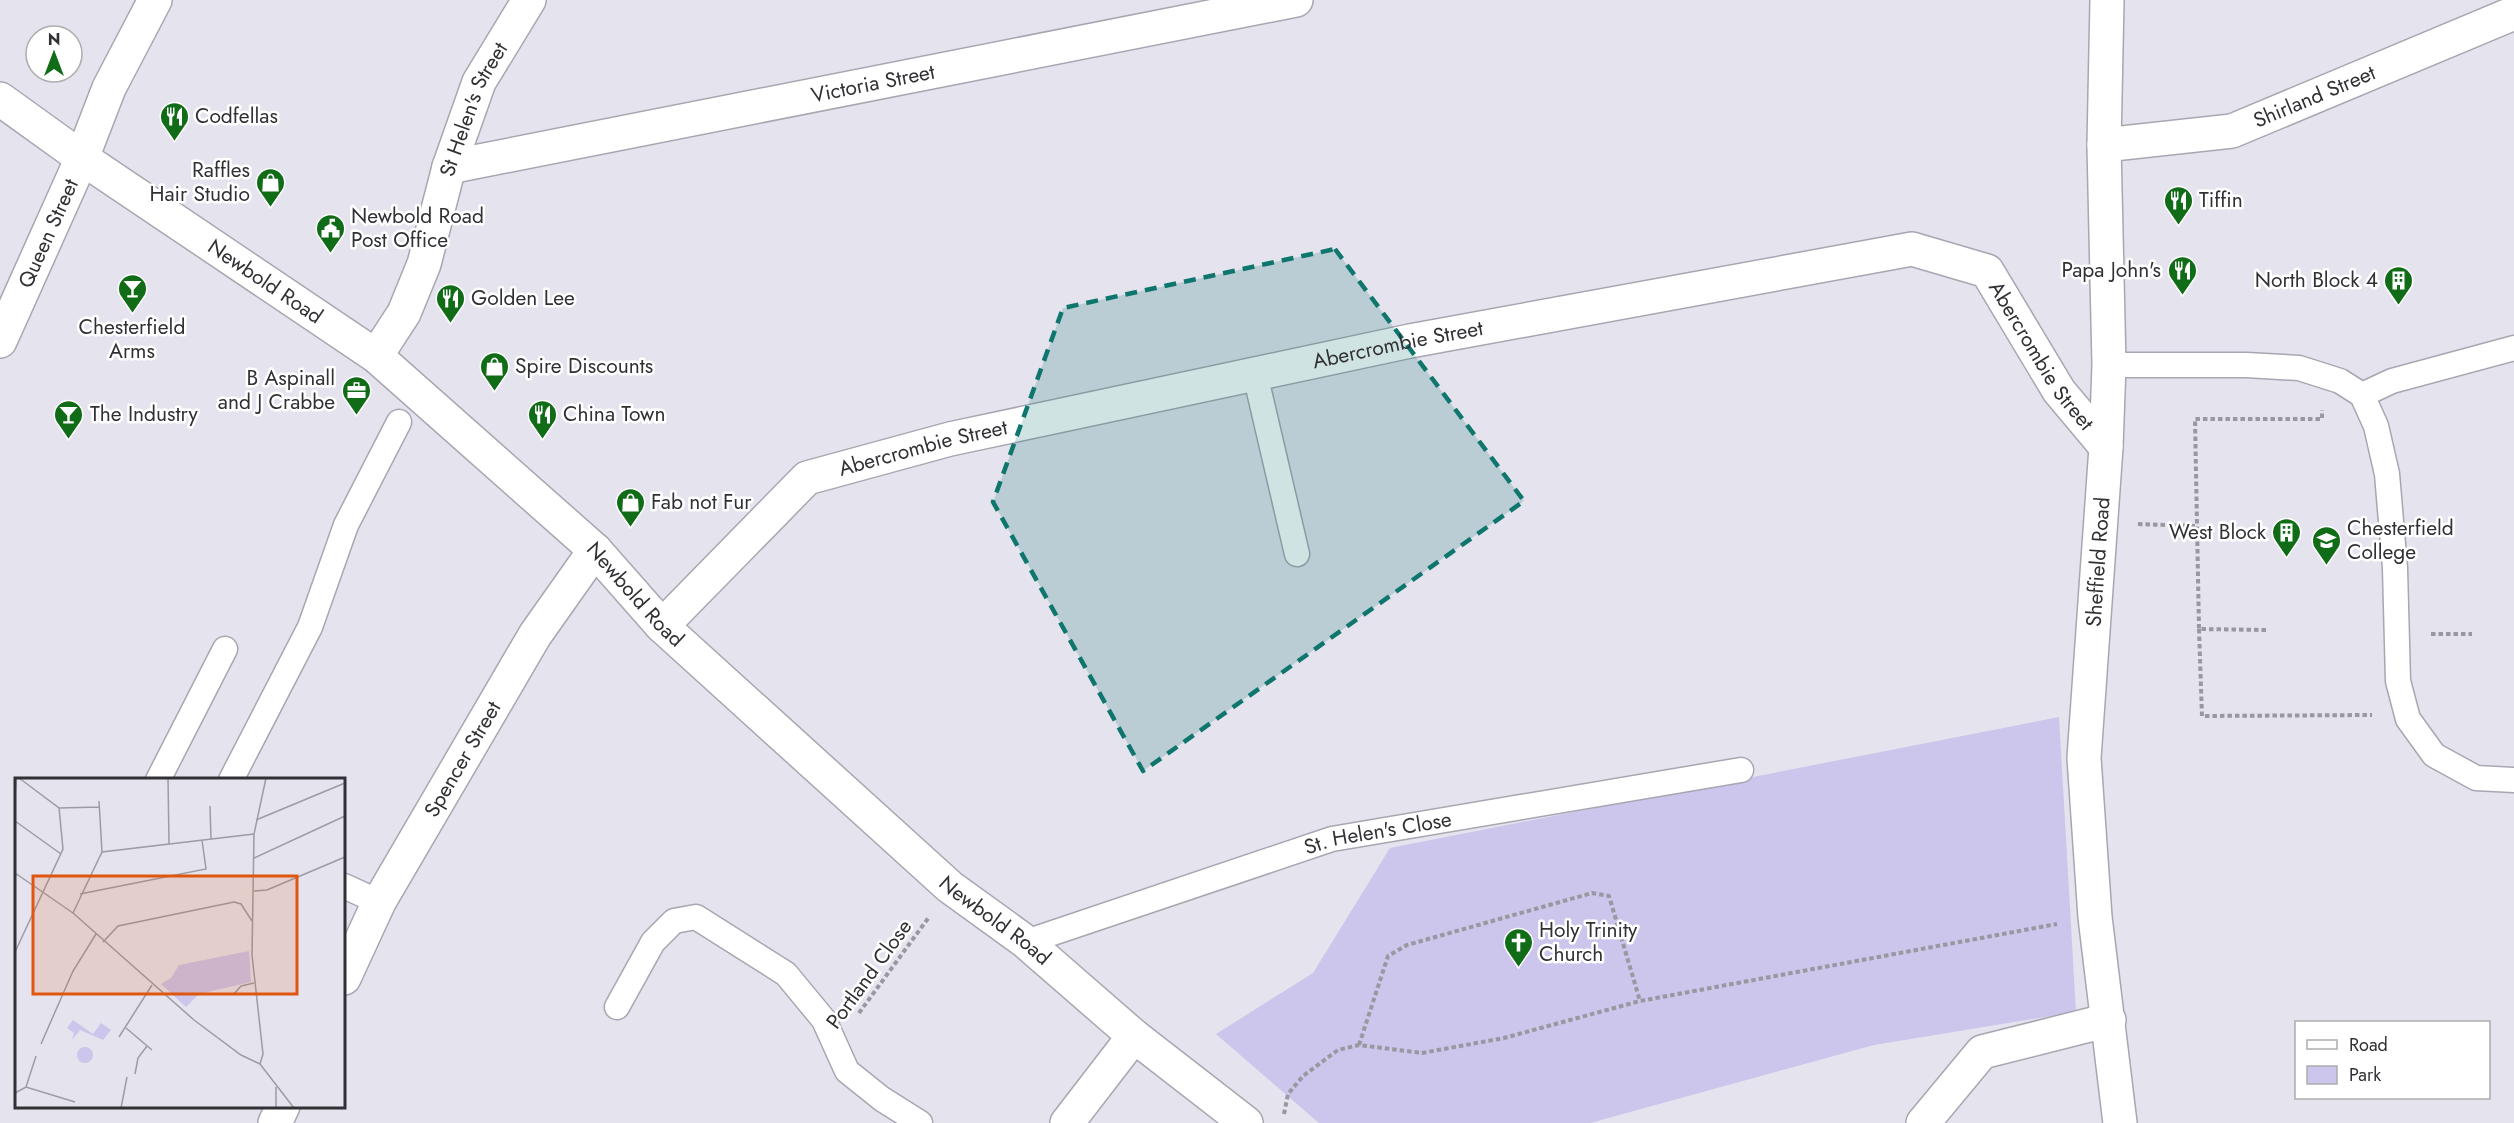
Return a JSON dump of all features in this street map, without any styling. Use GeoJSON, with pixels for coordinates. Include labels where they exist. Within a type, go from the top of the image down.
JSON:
{"type":"FeatureCollection","features":[{"type":"Feature","properties":{"kind":"street","name":"Queen Street"},"geometry":{"type":"LineString","coordinates":[[0,341],[82,159],[109,88],[155,0]]}},
{"type":"Feature","properties":{"kind":"street","name":"St Helen's Street"},"geometry":{"type":"LineString","coordinates":[[376,356],[404,314],[424,264],[449,167],[479,82],[529,0]]}},
{"type":"Feature","properties":{"kind":"street","name":"Victoria Street"},"geometry":{"type":"LineString","coordinates":[[449,167],[1296,0]]}},
{"type":"Feature","properties":{"kind":"street","name":"Sheffield Road"},"geometry":{"type":"LineString","coordinates":[[2107,0],[2104,145],[2109,365],[2106,447],[2084,758],[2095,917],[2120,1123]]}},
{"type":"Feature","properties":{"kind":"street","name":"Shirland Street"},"geometry":{"type":"LineString","coordinates":[[2104,145],[2232,131],[2514,13]]}},
{"type":"Feature","properties":{"kind":"street","name":"Newbold Road"},"geometry":{"type":"LineString","coordinates":[[0,99],[82,159],[376,356],[595,550],[663,626],[950,887],[1026,942],[1134,1036],[1246,1123]]}},
{"type":"Feature","properties":{"kind":"street","name":"Abercrombie Street"},"geometry":{"type":"LineString","coordinates":[[663,626],[807,478],[950,439],[1422,339],[1912,249],[1987,271],[2059,391],[2106,447]]}},
{"type":"Feature","properties":{"kind":"street","name":"Spencer Street"},"geometry":{"type":"LineString","coordinates":[[345,976],[379,902],[535,635],[595,550]]}},
{"type":"Feature","properties":{"kind":"street"},"geometry":{"type":"LineString","coordinates":[[1923,1123],[1982,1052],[2109,1020]]}},
{"type":"Feature","properties":{"kind":"street"},"geometry":{"type":"LineString","coordinates":[[1067,1123],[1134,1036]]}},
{"type":"Feature","properties":{"kind":"street"},"geometry":{"type":"LineString","coordinates":[[275,1123],[282,1108]]}},
{"type":"Feature","properties":{"kind":"lane"},"geometry":{"type":"LineString","coordinates":[[2362,396],[2392,381],[2514,348]]}},
{"type":"Feature","properties":{"kind":"lane"},"geometry":{"type":"LineString","coordinates":[[2109,365],[2299,368],[2340,381],[2362,396],[2376,426],[2387,474],[2395,568],[2400,689],[2408,719],[2434,755],[2476,778],[2514,780]]}},
{"type":"Feature","properties":{"kind":"lane"},"geometry":{"type":"LineString","coordinates":[[1255,374],[1297,554]]}},
{"type":"Feature","properties":{"kind":"lane"},"geometry":{"type":"LineString","coordinates":[[232,778],[310,627],[346,525],[399,422]]}},
{"type":"Feature","properties":{"kind":"lane"},"geometry":{"type":"LineString","coordinates":[[159,778],[225,649]]}},
{"type":"Feature","properties":{"kind":"lane","name":"St. Helen's Close"},"geometry":{"type":"LineString","coordinates":[[1026,942],[1332,839],[1741,770]]}},
{"type":"Feature","properties":{"kind":"lane"},"geometry":{"type":"LineString","coordinates":[[345,886],[379,902]]}},
{"type":"Feature","properties":{"kind":"lane"},"geometry":{"type":"LineString","coordinates":[[618,1007],[653,942],[674,921],[696,917],[786,974],[824,1020],[847,1071],[882,1099],[920,1123]]}},
{"type":"Feature","properties":{"kind":"path"},"geometry":{"type":"LineString","coordinates":[[2322,402],[2322,419],[2195,419],[2202,716],[2373,715],[2372,689],[2400,689]]}},
{"type":"Feature","properties":{"kind":"path"},"geometry":{"type":"LineString","coordinates":[[2101,522],[2197,526]]}},
{"type":"Feature","properties":{"kind":"path"},"geometry":{"type":"LineString","coordinates":[[2199,629],[2266,630]]}},
{"type":"Feature","properties":{"kind":"path"},"geometry":{"type":"LineString","coordinates":[[2397,633],[2472,634]]}},
{"type":"Feature","properties":{"kind":"path"},"geometry":{"type":"LineString","coordinates":[[1359,1046],[1388,956],[1407,945],[1592,893],[1609,896],[1640,1001]]}},
{"type":"Feature","properties":{"kind":"path"},"geometry":{"type":"LineString","coordinates":[[1287,1123],[1284,1112],[1288,1094],[1303,1076],[1338,1050],[1359,1046],[1422,1053],[1504,1038],[1640,1001],[2095,917]]}},
{"type":"Feature","properties":{"kind":"path","name":"Portland Close"},"geometry":{"type":"LineString","coordinates":[[835,1045],[927,920]]}},
{"type":"Feature","properties":{"kind":"highlighted area"},"geometry":{"type":"Polygon","coordinates":[[[1335,249],[1524,501],[1143,771],[993,502],[1063,308],[1335,249]]]}},
{"type":"Feature","properties":{"kind":"green space"},"geometry":{"type":"Polygon","coordinates":[[[2059,717],[2076,1012],[1874,1045],[1590,1123],[1319,1123],[1216,1034],[1313,973],[1390,848],[2059,717]]]}},
{"type":"Feature","properties":{"kind":"place","name":"Codfellas"},"geometry":{"type":"Point","coordinates":[174,142]}},
{"type":"Feature","properties":{"kind":"place","name":"Raffles Hair Studio"},"geometry":{"type":"Point","coordinates":[271,208]}},
{"type":"Feature","properties":{"kind":"place","name":"Tiffin"},"geometry":{"type":"Point","coordinates":[2178,226]}},
{"type":"Feature","properties":{"kind":"place","name":"Newbold Road Post Office"},"geometry":{"type":"Point","coordinates":[330,254]}},
{"type":"Feature","properties":{"kind":"place","name":"Papa John's"},"geometry":{"type":"Point","coordinates":[2182,296]}},
{"type":"Feature","properties":{"kind":"place","name":"North Block 4"},"geometry":{"type":"Point","coordinates":[2399,306]}},
{"type":"Feature","properties":{"kind":"place","name":"Chesterfield Arms"},"geometry":{"type":"Point","coordinates":[132,314]}},
{"type":"Feature","properties":{"kind":"place","name":"Golden Lee"},"geometry":{"type":"Point","coordinates":[450,324]}},
{"type":"Feature","properties":{"kind":"place","name":"Spire Discounts"},"geometry":{"type":"Point","coordinates":[494,392]}},
{"type":"Feature","properties":{"kind":"place","name":"B Aspinall and J Crabbe"},"geometry":{"type":"Point","coordinates":[356,416]}},
{"type":"Feature","properties":{"kind":"place","name":"The Industry"},"geometry":{"type":"Point","coordinates":[69,440]}},
{"type":"Feature","properties":{"kind":"place","name":"China Town"},"geometry":{"type":"Point","coordinates":[542,440]}},
{"type":"Feature","properties":{"kind":"place","name":"Fab not Fur"},"geometry":{"type":"Point","coordinates":[630,528]}},
{"type":"Feature","properties":{"kind":"place","name":"West Block"},"geometry":{"type":"Point","coordinates":[2287,558]}},
{"type":"Feature","properties":{"kind":"place","name":"Chesterfield College"},"geometry":{"type":"Point","coordinates":[2326,566]}},
{"type":"Feature","properties":{"kind":"place","name":"Holy Trinity Church"},"geometry":{"type":"Point","coordinates":[1518,968]}}]}
